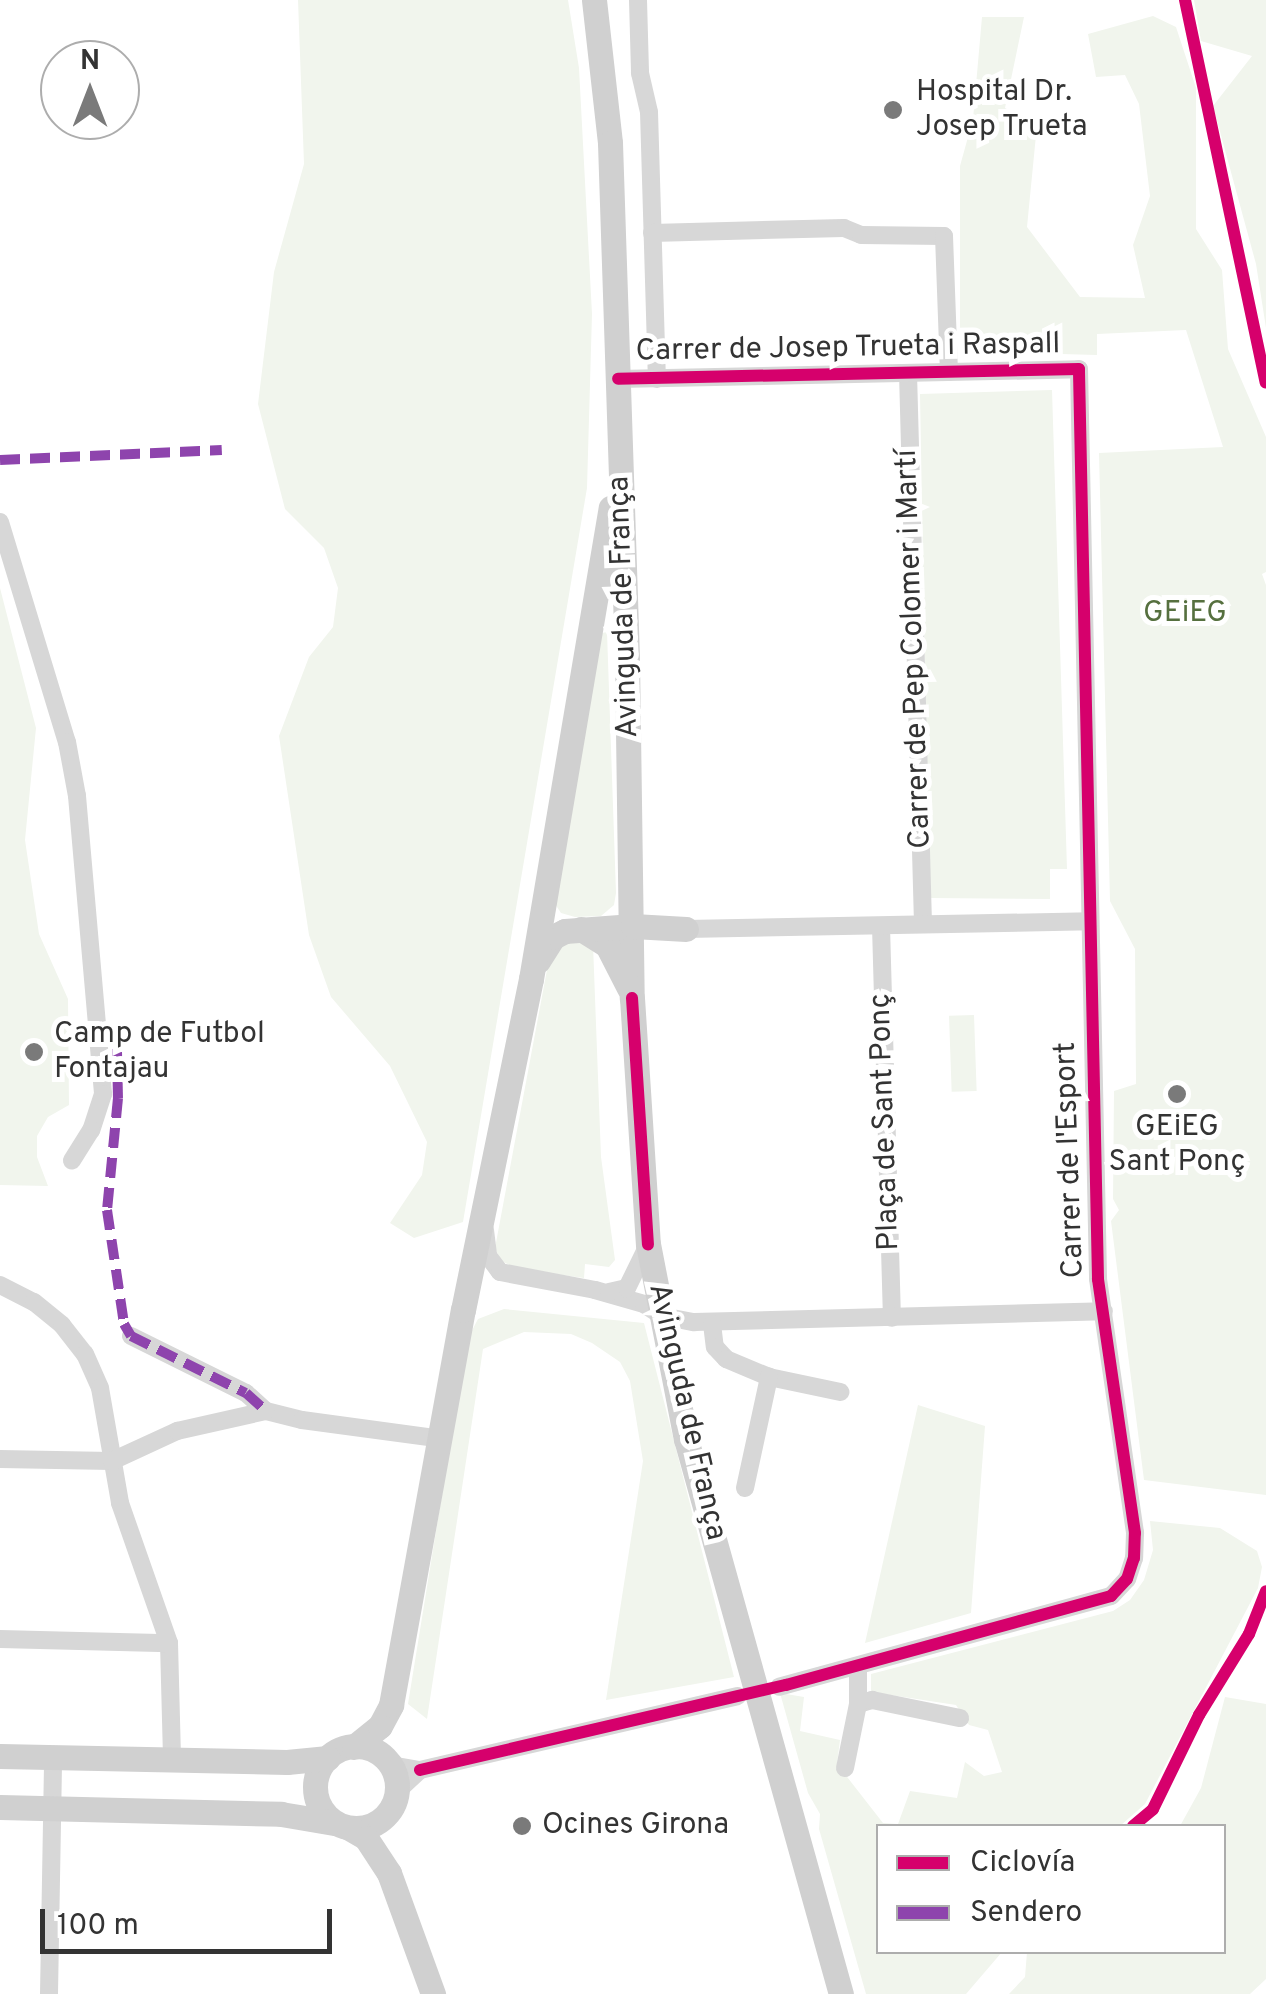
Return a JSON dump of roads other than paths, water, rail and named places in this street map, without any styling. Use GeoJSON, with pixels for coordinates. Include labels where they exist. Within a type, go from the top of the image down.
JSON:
{"type":"FeatureCollection","features":[{"type":"Feature","properties":{"kind":"main road","name":"Avinguda de França"},"geometry":{"type":"LineString","coordinates":[[594,0],[610,143],[632,998],[648,1244],[686,1438],[841,1994]]}},
{"type":"Feature","properties":{"kind":"main road","name":"Avinguda de França"},"geometry":{"type":"LineString","coordinates":[[354,1746],[380,1726],[391,1705],[531,980],[620,454]]}},
{"type":"Feature","properties":{"kind":"main road"},"geometry":{"type":"LineString","coordinates":[[531,980],[553,936],[580,929],[633,926],[686,929]]}},
{"type":"Feature","properties":{"kind":"main road"},"geometry":{"type":"LineString","coordinates":[[580,929],[607,945],[619,962],[632,998]]}},
{"type":"Feature","properties":{"kind":"main road"},"geometry":{"type":"LineString","coordinates":[[632,998],[642,961],[651,950],[686,929]]}},
{"type":"Feature","properties":{"kind":"main road"},"geometry":{"type":"LineString","coordinates":[[0,1756],[307,1762],[354,1746],[375,1751],[390,1766],[396,1792],[380,1820],[342,1825],[281,1814],[0,1807]]}},
{"type":"Feature","properties":{"kind":"main road"},"geometry":{"type":"LineString","coordinates":[[328,1758],[316,1776],[316,1797],[342,1825],[366,1838],[389,1873],[432,1994]]}},
{"type":"Feature","properties":{"kind":"street"},"geometry":{"type":"LineString","coordinates":[[638,0],[640,72],[649,112],[657,378]]}},
{"type":"Feature","properties":{"kind":"street"},"geometry":{"type":"LineString","coordinates":[[652,233],[844,228],[861,236],[944,236],[949,372]]}},
{"type":"Feature","properties":{"kind":"street","name":"Carrer de Josep Trueta i Raspall"},"geometry":{"type":"LineString","coordinates":[[618,379],[1079,369]]}},
{"type":"Feature","properties":{"kind":"street","name":"Carrer de l'Esport"},"geometry":{"type":"LineString","coordinates":[[780,1687],[1111,1596],[1121,1588],[1134,1558],[1135,1533],[1098,1279],[1079,369]]}},
{"type":"Feature","properties":{"kind":"street","name":"Carrer de Pep Colomer i Martí"},"geometry":{"type":"LineString","coordinates":[[908,373],[923,924]]}},
{"type":"Feature","properties":{"kind":"street"},"geometry":{"type":"LineString","coordinates":[[0,522],[66,742],[77,796],[103,1094],[91,1130],[72,1161]]}},
{"type":"Feature","properties":{"kind":"street"},"geometry":{"type":"LineString","coordinates":[[686,929],[1090,921]]}},
{"type":"Feature","properties":{"kind":"street","name":"Plaça de Sant Ponç"},"geometry":{"type":"LineString","coordinates":[[881,926],[892,1318]]}},
{"type":"Feature","properties":{"kind":"street"},"geometry":{"type":"LineString","coordinates":[[483,1213],[488,1256],[500,1272],[604,1292],[644,1304],[662,1316],[712,1324],[1104,1312]]}},
{"type":"Feature","properties":{"kind":"street"},"geometry":{"type":"LineString","coordinates":[[604,1292],[627,1288],[648,1244]]}},
{"type":"Feature","properties":{"kind":"street"},"geometry":{"type":"LineString","coordinates":[[0,1285],[48,1312],[86,1354],[100,1388],[120,1503],[169,1644],[172,1760]]}},
{"type":"Feature","properties":{"kind":"street"},"geometry":{"type":"LineString","coordinates":[[712,1324],[721,1356],[769,1377],[840,1392]]}},
{"type":"Feature","properties":{"kind":"street"},"geometry":{"type":"LineString","coordinates":[[131,1336],[246,1394],[266,1411],[302,1420],[442,1439]]}},
{"type":"Feature","properties":{"kind":"street"},"geometry":{"type":"LineString","coordinates":[[745,1488],[769,1377]]}},
{"type":"Feature","properties":{"kind":"street"},"geometry":{"type":"LineString","coordinates":[[0,1459],[112,1461],[177,1431],[266,1411]]}},
{"type":"Feature","properties":{"kind":"street"},"geometry":{"type":"LineString","coordinates":[[0,1639],[169,1644]]}},
{"type":"Feature","properties":{"kind":"street"},"geometry":{"type":"LineString","coordinates":[[845,1768],[858,1704],[858,1666]]}},
{"type":"Feature","properties":{"kind":"street"},"geometry":{"type":"LineString","coordinates":[[390,1766],[420,1770],[738,1696]]}},
{"type":"Feature","properties":{"kind":"street"},"geometry":{"type":"LineString","coordinates":[[858,1704],[872,1700],[960,1718]]}},
{"type":"Feature","properties":{"kind":"street"},"geometry":{"type":"LineString","coordinates":[[49,1994],[53,1757]]}},
{"type":"Feature","properties":{"kind":"street"},"geometry":{"type":"LineString","coordinates":[[396,1792],[420,1770]]}},
{"type":"Feature","properties":{"kind":"place","name":"Hospital Dr. Josep Trueta"},"geometry":{"type":"Point","coordinates":[893,110]}},
{"type":"Feature","properties":{"kind":"place","name":"Camp de Futbol Fontajau"},"geometry":{"type":"Point","coordinates":[34,1052]}},
{"type":"Feature","properties":{"kind":"place","name":"GEiEG Sant Ponç"},"geometry":{"type":"Point","coordinates":[1177,1094]}},
{"type":"Feature","properties":{"kind":"place","name":"Ocines Girona"},"geometry":{"type":"Point","coordinates":[522,1826]}},
{"type":"Feature","properties":{"kind":"park label","name":"GEiEG"},"geometry":{"type":"Point","coordinates":[1185,614]}}]}
